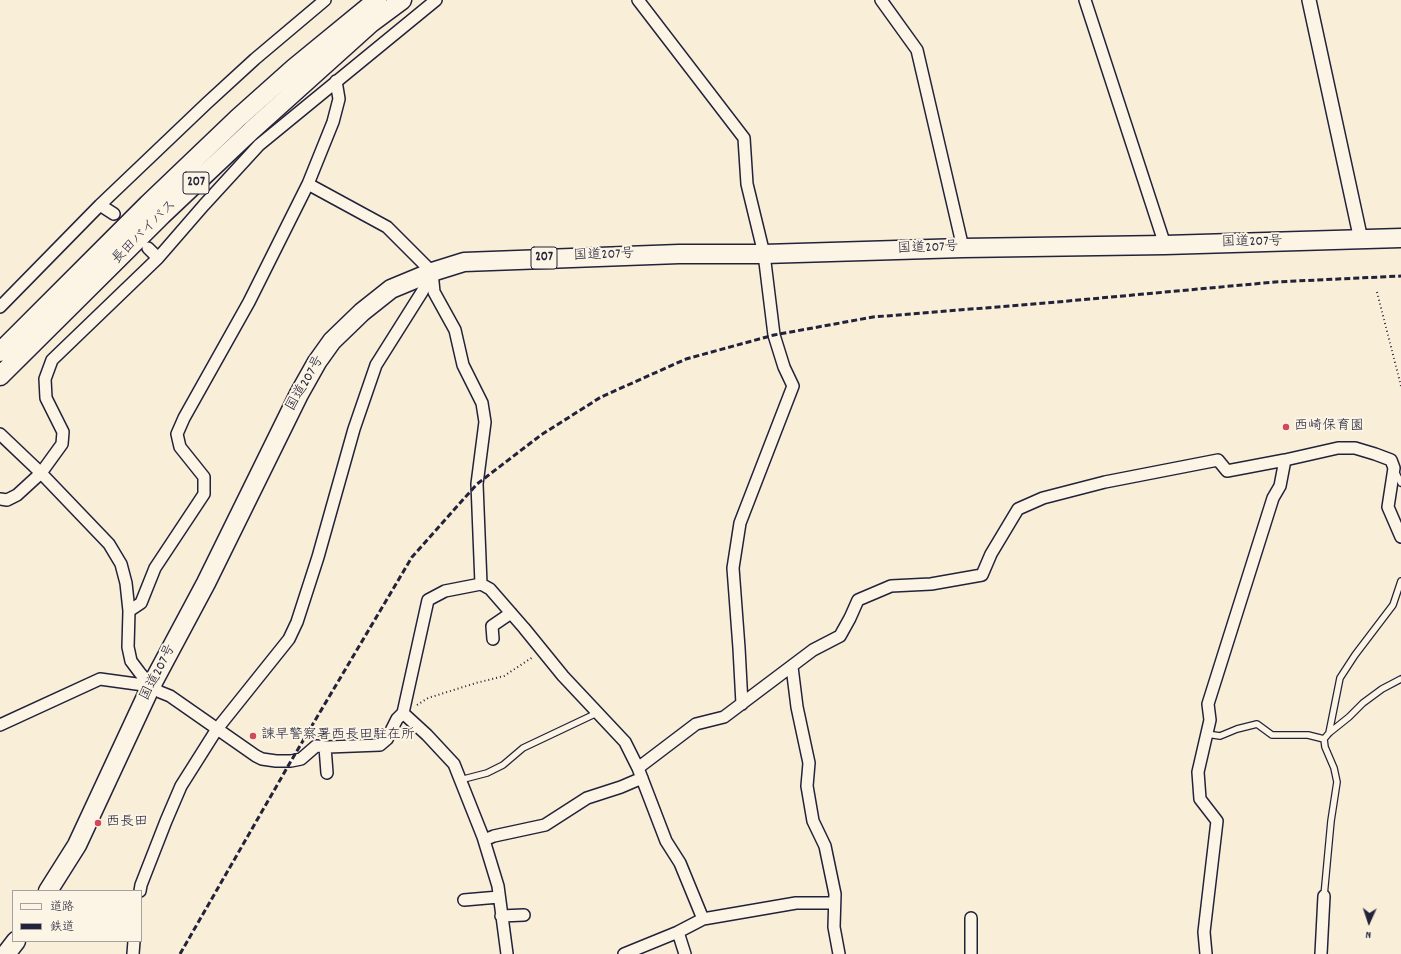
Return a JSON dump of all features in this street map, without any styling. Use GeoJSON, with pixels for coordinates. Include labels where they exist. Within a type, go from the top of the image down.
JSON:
{"type":"FeatureCollection","features":[{"type":"Feature","properties":{"kind":"highway","name":"長田バイパス"},"geometry":{"type":"LineString","coordinates":[[0,352],[148,204],[238,118],[294,68],[376,0]]}},
{"type":"Feature","properties":{"kind":"highway","name":"長田バイパス"},"geometry":{"type":"LineString","coordinates":[[0,376],[162,215],[252,130],[371,23],[402,0]]}},
{"type":"Feature","properties":{"kind":"highway","name":"国道207号"},"geometry":{"type":"LineString","coordinates":[[49,890],[77,845],[151,686],[206,584],[316,362],[332,341],[367,307],[391,289],[432,272],[464,262],[671,254],[764,254],[1401,238]]}},
{"type":"Feature","properties":{"kind":"highway"},"geometry":{"type":"LineString","coordinates":[[6,954],[15,942]]}},
{"type":"Feature","properties":{"kind":"street"},"geometry":{"type":"LineString","coordinates":[[0,307],[100,205],[250,64],[326,0]]}},
{"type":"Feature","properties":{"kind":"street"},"geometry":{"type":"LineString","coordinates":[[0,499],[7,500],[17,495],[41,473],[62,444],[63,432],[46,398],[45,379],[52,360],[158,258],[259,145],[436,0]]}},
{"type":"Feature","properties":{"kind":"street"},"geometry":{"type":"LineString","coordinates":[[638,0],[744,138],[747,184],[764,254],[774,335],[784,367],[793,386],[740,523],[733,568],[742,704]]}},
{"type":"Feature","properties":{"kind":"street"},"geometry":{"type":"LineString","coordinates":[[881,0],[917,50],[963,248]]}},
{"type":"Feature","properties":{"kind":"street"},"geometry":{"type":"LineString","coordinates":[[1085,0],[1165,245]]}},
{"type":"Feature","properties":{"kind":"street"},"geometry":{"type":"LineString","coordinates":[[1309,0],[1361,240]]}},
{"type":"Feature","properties":{"kind":"street"},"geometry":{"type":"LineString","coordinates":[[129,611],[141,603],[155,568],[204,494],[204,477],[180,446],[177,434],[184,418],[249,302],[308,184],[333,122],[339,99],[336,81]]}},
{"type":"Feature","properties":{"kind":"street"},"geometry":{"type":"LineString","coordinates":[[308,184],[387,227],[432,272],[434,292],[455,330],[463,365],[482,403],[485,422],[477,484],[481,584]]}},
{"type":"Feature","properties":{"kind":"street"},"geometry":{"type":"LineString","coordinates":[[100,205],[114,214]]}},
{"type":"Feature","properties":{"kind":"street"},"geometry":{"type":"LineString","coordinates":[[148,248],[158,258]]}},
{"type":"Feature","properties":{"kind":"street"},"geometry":{"type":"LineString","coordinates":[[140,890],[181,786],[217,730],[289,639],[297,622],[318,557],[354,429],[376,365],[422,292],[432,272]]}},
{"type":"Feature","properties":{"kind":"street"},"geometry":{"type":"LineString","coordinates":[[0,434],[41,473],[109,544],[120,564],[126,584],[129,611],[128,647],[131,661],[151,686],[170,696],[256,756],[276,762],[291,761],[301,759],[316,746],[380,745],[387,739],[396,719],[403,713],[428,600],[445,591],[481,584],[490,589],[563,676],[625,742],[640,773],[666,841],[680,863],[703,920]]}},
{"type":"Feature","properties":{"kind":"street"},"geometry":{"type":"LineString","coordinates":[[484,840],[494,836],[545,825],[586,798],[621,787],[640,773],[696,724],[724,717],[813,650],[840,636],[858,600],[891,586],[931,584],[982,575],[991,554],[1018,509],[1043,498],[1105,482],[1218,460],[1227,471],[1338,448],[1355,448],[1392,460],[1394,468],[1388,507],[1401,537]]}},
{"type":"Feature","properties":{"kind":"street"},"geometry":{"type":"LineString","coordinates":[[1206,954],[1204,932],[1217,821],[1200,799],[1198,772],[1210,720],[1208,704],[1271,505],[1280,486],[1285,460]]}},
{"type":"Feature","properties":{"kind":"street"},"geometry":{"type":"LineString","coordinates":[[493,639],[492,626],[511,613]]}},
{"type":"Feature","properties":{"kind":"street"},"geometry":{"type":"LineString","coordinates":[[792,667],[809,763],[807,786],[812,821],[825,846],[835,894],[834,927],[839,954]]}},
{"type":"Feature","properties":{"kind":"street"},"geometry":{"type":"LineString","coordinates":[[0,725],[100,679],[151,686]]}},
{"type":"Feature","properties":{"kind":"street"},"geometry":{"type":"LineString","coordinates":[[403,713],[427,735],[454,764],[484,840],[498,886],[507,954]]}},
{"type":"Feature","properties":{"kind":"street"},"geometry":{"type":"LineString","coordinates":[[325,747],[327,773]]}},
{"type":"Feature","properties":{"kind":"street"},"geometry":{"type":"LineString","coordinates":[[464,900],[499,896]]}},
{"type":"Feature","properties":{"kind":"street"},"geometry":{"type":"LineString","coordinates":[[1322,954],[1324,896]]}},
{"type":"Feature","properties":{"kind":"street"},"geometry":{"type":"LineString","coordinates":[[624,954],[703,920],[796,903],[834,903]]}},
{"type":"Feature","properties":{"kind":"street"},"geometry":{"type":"LineString","coordinates":[[501,916],[524,915]]}},
{"type":"Feature","properties":{"kind":"street"},"geometry":{"type":"LineString","coordinates":[[970,918],[971,954]]}},
{"type":"Feature","properties":{"kind":"street"},"geometry":{"type":"LineString","coordinates":[[678,932],[685,954]]}},
{"type":"Feature","properties":{"kind":"street"},"geometry":{"type":"LineString","coordinates":[[133,954],[134,942]]}},
{"type":"Feature","properties":{"kind":"lane"},"geometry":{"type":"LineString","coordinates":[[1394,468],[1401,483]]}},
{"type":"Feature","properties":{"kind":"lane"},"geometry":{"type":"LineString","coordinates":[[1329,733],[1340,678],[1355,655],[1393,605],[1401,581]]}},
{"type":"Feature","properties":{"kind":"lane"},"geometry":{"type":"LineString","coordinates":[[1324,896],[1330,821],[1337,782],[1334,768],[1325,747],[1324,739],[1363,703],[1382,689],[1401,679]]}},
{"type":"Feature","properties":{"kind":"lane"},"geometry":{"type":"LineString","coordinates":[[460,780],[488,773],[503,765],[523,748],[597,713]]}},
{"type":"Feature","properties":{"kind":"lane"},"geometry":{"type":"LineString","coordinates":[[1207,734],[1220,736],[1237,729],[1257,724],[1272,735],[1308,735],[1324,739]]}},
{"type":"Feature","properties":{"kind":"path"},"geometry":{"type":"LineString","coordinates":[[1377,292],[1401,386]]}},
{"type":"Feature","properties":{"kind":"path"},"geometry":{"type":"LineString","coordinates":[[403,713],[428,698],[504,676],[543,651]]}},
{"type":"Feature","properties":{"kind":"railway"},"geometry":{"type":"LineString","coordinates":[[180,954],[291,761],[412,557],[477,484],[541,435],[601,397],[686,359],[774,335],[873,317],[1275,282],[1401,276]]}},
{"type":"Feature","properties":{"kind":"place","name":"西崎保育園"},"geometry":{"type":"Point","coordinates":[1286,427]}},
{"type":"Feature","properties":{"kind":"place","name":"諫早警察署西長田駐在所"},"geometry":{"type":"Point","coordinates":[253,736]}},
{"type":"Feature","properties":{"kind":"place","name":"西長田"},"geometry":{"type":"Point","coordinates":[98,823]}}]}
